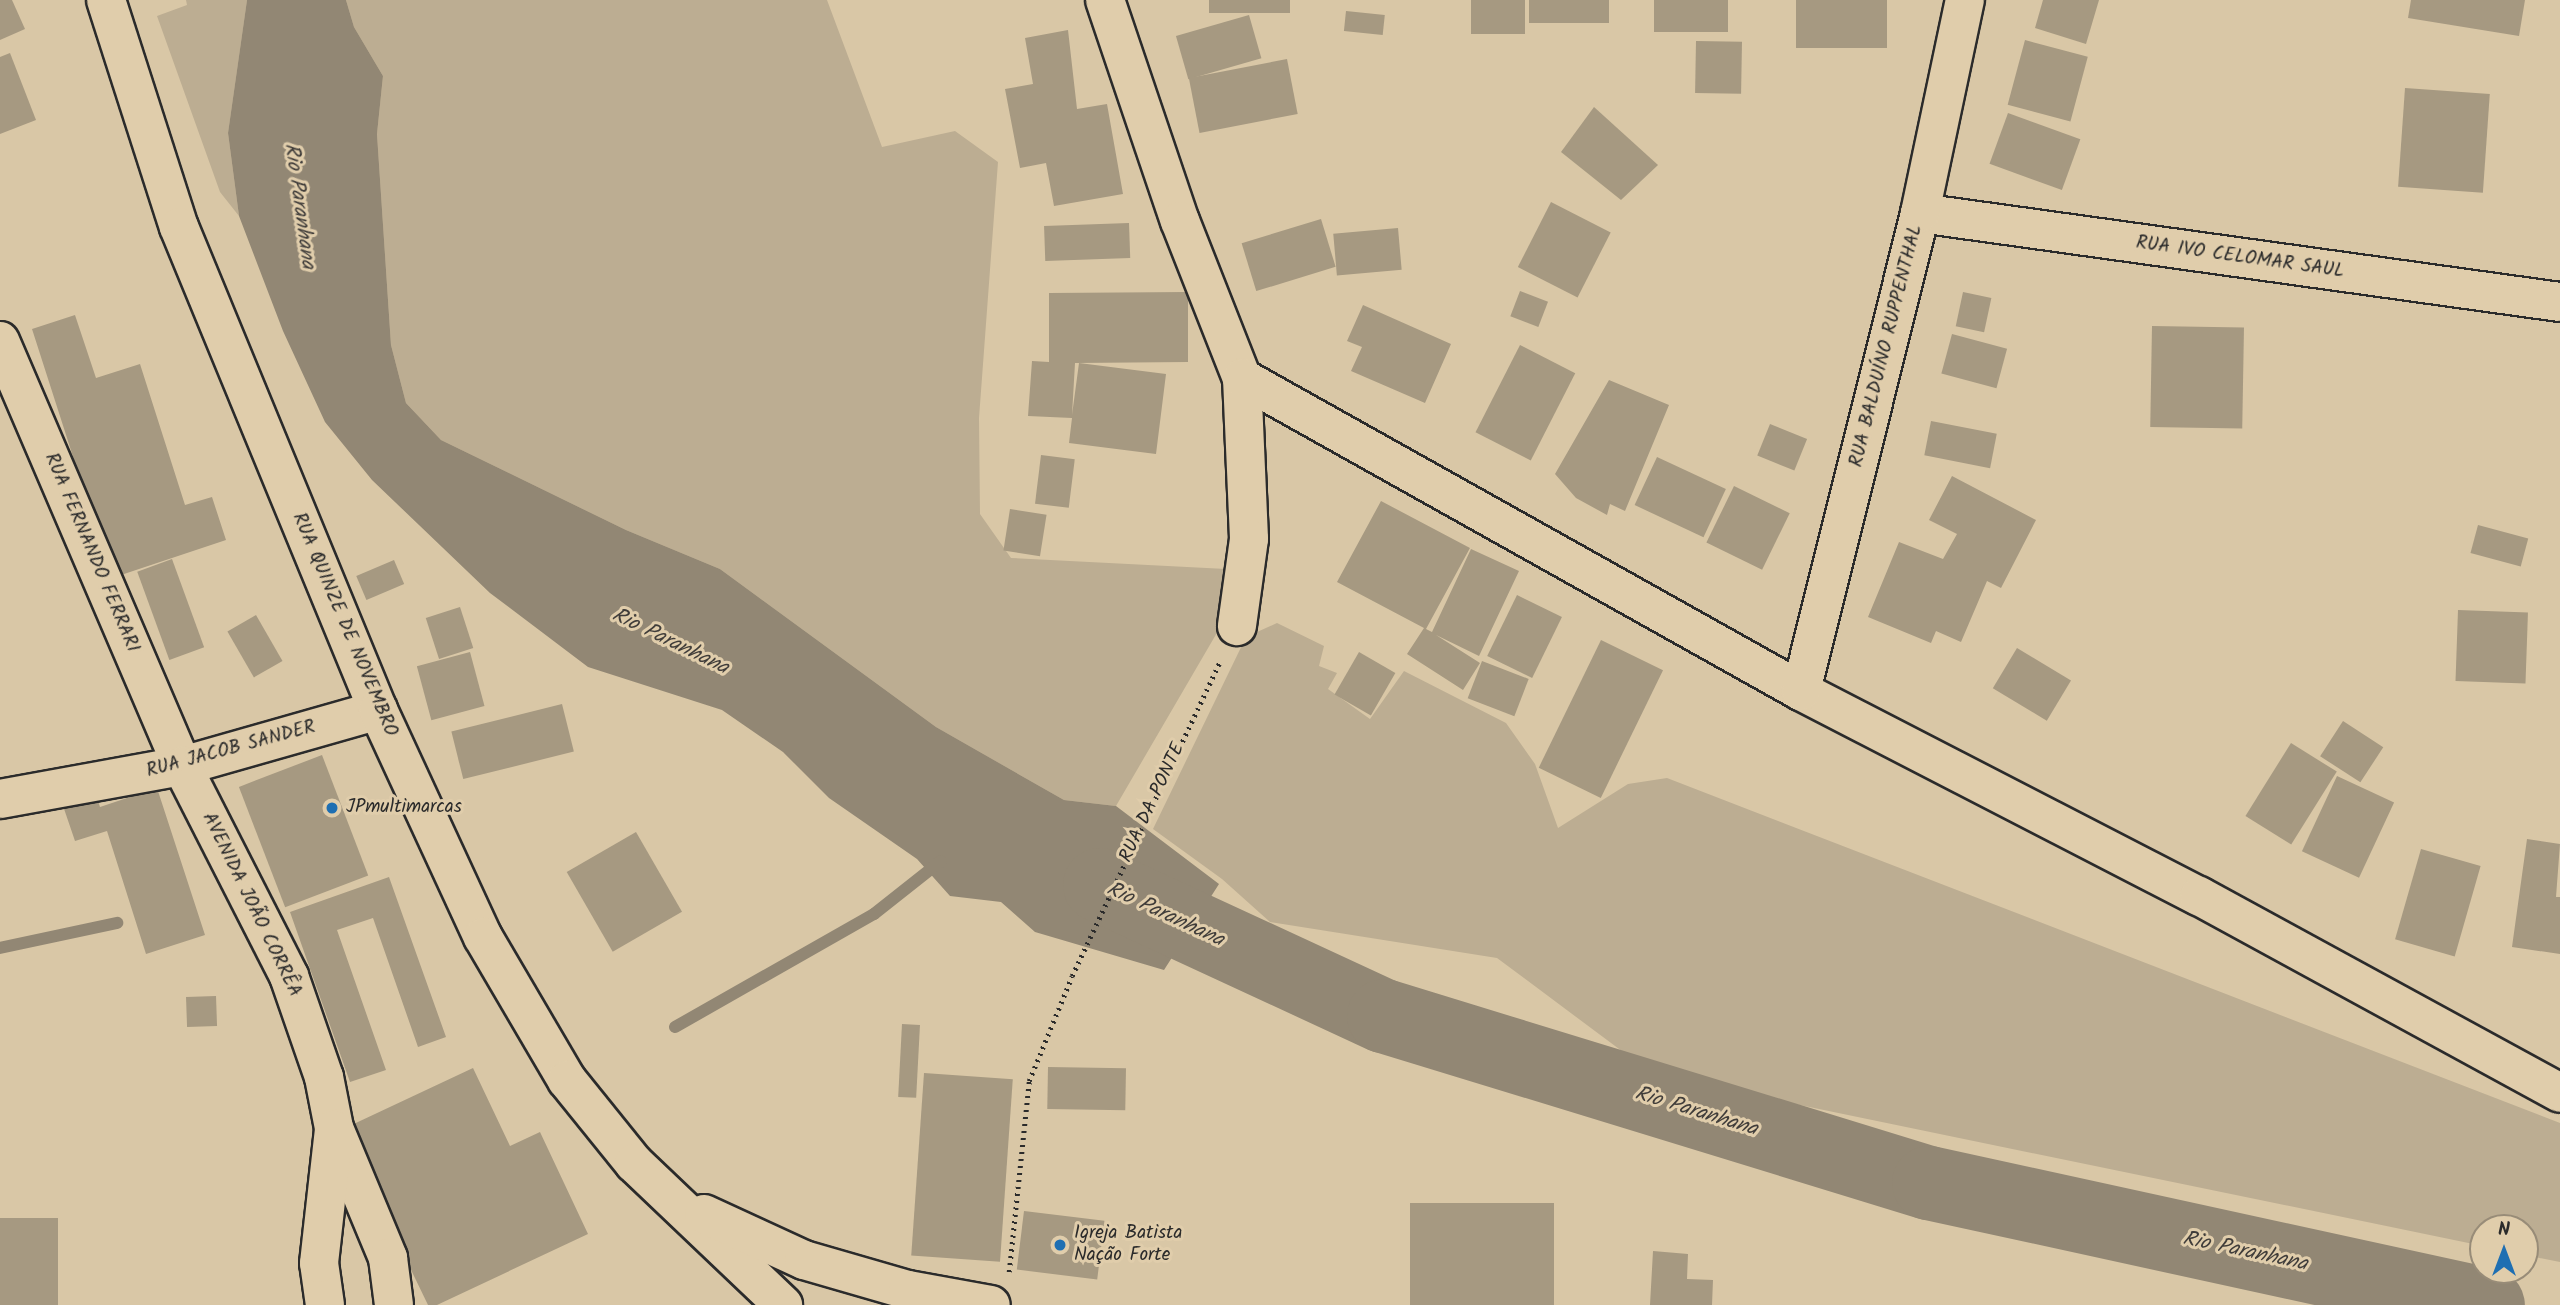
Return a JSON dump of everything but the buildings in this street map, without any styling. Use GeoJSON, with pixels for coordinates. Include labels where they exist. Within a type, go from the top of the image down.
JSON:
{"type":"FeatureCollection","features":[{"type":"Feature","properties":{"kind":"street","name":"RUA QUINZE DE NOVEMBRO"},"geometry":{"type":"LineString","coordinates":[[106,0],[179,227],[378,710],[483,937],[567,1080],[634,1163],[783,1305]]}},
{"type":"Feature","properties":{"kind":"street"},"geometry":{"type":"LineString","coordinates":[[1105,0],[1180,221],[1242,378],[1250,539],[1237,626]]}},
{"type":"Feature","properties":{"kind":"street","name":"RUA BALDUÍNO RUPPENTHAL"},"geometry":{"type":"LineString","coordinates":[[1801,691],[1920,213],[1965,0]]}},
{"type":"Feature","properties":{"kind":"street","name":"RUA IVO CELOMAR SAUL"},"geometry":{"type":"LineString","coordinates":[[1920,213],[2560,302]]}},
{"type":"Feature","properties":{"kind":"street","name":"RUA FERNANDO FERRARI"},"geometry":{"type":"LineString","coordinates":[[0,341],[182,766]]}},
{"type":"Feature","properties":{"kind":"street"},"geometry":{"type":"LineString","coordinates":[[1242,378],[1801,691],[2199,896],[2497,1063],[2560,1093]]}},
{"type":"Feature","properties":{"kind":"street","name":"RUA JACOB SANDER"},"geometry":{"type":"LineString","coordinates":[[0,799],[182,766],[378,710]]}},
{"type":"Feature","properties":{"kind":"street","name":"AVENIDA JOÃO CORRÊA"},"geometry":{"type":"LineString","coordinates":[[182,766],[289,976],[324,1077],[334,1128],[388,1258],[394,1305]]}},
{"type":"Feature","properties":{"kind":"street","name":"AVENIDA JOÃO CORRÊA"},"geometry":{"type":"LineString","coordinates":[[325,1305],[318,1263],[334,1128]]}},
{"type":"Feature","properties":{"kind":"street","name":"RUA QUINZE DE NOVEMBRO"},"geometry":{"type":"LineString","coordinates":[[675,1200],[804,1260],[903,1298],[992,1298]]}},
{"type":"Feature","properties":{"kind":"path","name":"RUA DA PONTE"},"geometry":{"type":"LineString","coordinates":[[992,1298],[1029,1081],[1072,976],[1237,626]]}},
{"type":"Feature","properties":{"kind":"shaded area"},"geometry":{"type":"Polygon","coordinates":[[[186,0],[247,0],[228,133],[239,216],[220,192],[157,16],[187,5],[186,0]]]}},
{"type":"Feature","properties":{"kind":"shaded area"},"geometry":{"type":"Polygon","coordinates":[[[346,0],[827,0],[882,147],[955,131],[998,162],[979,418],[980,514],[1011,558],[1226,569],[1225,619],[1116,806],[1064,800],[936,727],[720,569],[626,530],[441,440],[406,403],[391,345],[377,134],[383,76],[354,27],[346,0]]]}},
{"type":"Feature","properties":{"kind":"shaded area"},"geometry":{"type":"Polygon","coordinates":[[[1277,623],[1324,646],[1319,666],[1337,673],[1328,689],[1370,719],[1404,671],[1506,723],[1535,764],[1558,828],[1628,784],[1667,778],[2560,1123],[2560,1262],[2539,1258],[2539,1214],[2469,1214],[2469,1243],[1654,1075],[1497,958],[1270,922],[1222,879],[1153,829],[1246,637],[1277,623]]]}},
{"type":"Feature","properties":{"kind":"water"},"geometry":{"type":"Polygon","coordinates":[[[247,0],[346,0],[354,27],[383,76],[377,134],[391,345],[406,403],[441,440],[626,530],[720,569],[936,727],[1064,800],[1116,806],[1219,884],[1164,970],[1035,932],[1001,902],[950,896],[917,859],[829,798],[783,752],[722,710],[588,667],[490,593],[372,480],[325,422],[283,331],[239,216],[228,133],[247,0]]]}},
{"type":"Feature","properties":{"kind":"waterway"},"geometry":{"type":"LineString","coordinates":[[675,1027],[874,914],[941,861]]}},
{"type":"Feature","properties":{"kind":"waterway","name":"Rio Paranhana"},"geometry":{"type":"LineString","coordinates":[[1100,885],[1384,1016],[1929,1183],[2488,1305]]}},
{"type":"Feature","properties":{"kind":"waterway"},"geometry":{"type":"LineString","coordinates":[[0,948],[117,923]]}},
{"type":"Feature","properties":{"kind":"place","name":"JPmultimarcas"},"geometry":{"type":"Point","coordinates":[332,808]}},
{"type":"Feature","properties":{"kind":"place","name":"Igreja Batista Nação Forte"},"geometry":{"type":"Point","coordinates":[1060,1245]}}]}
